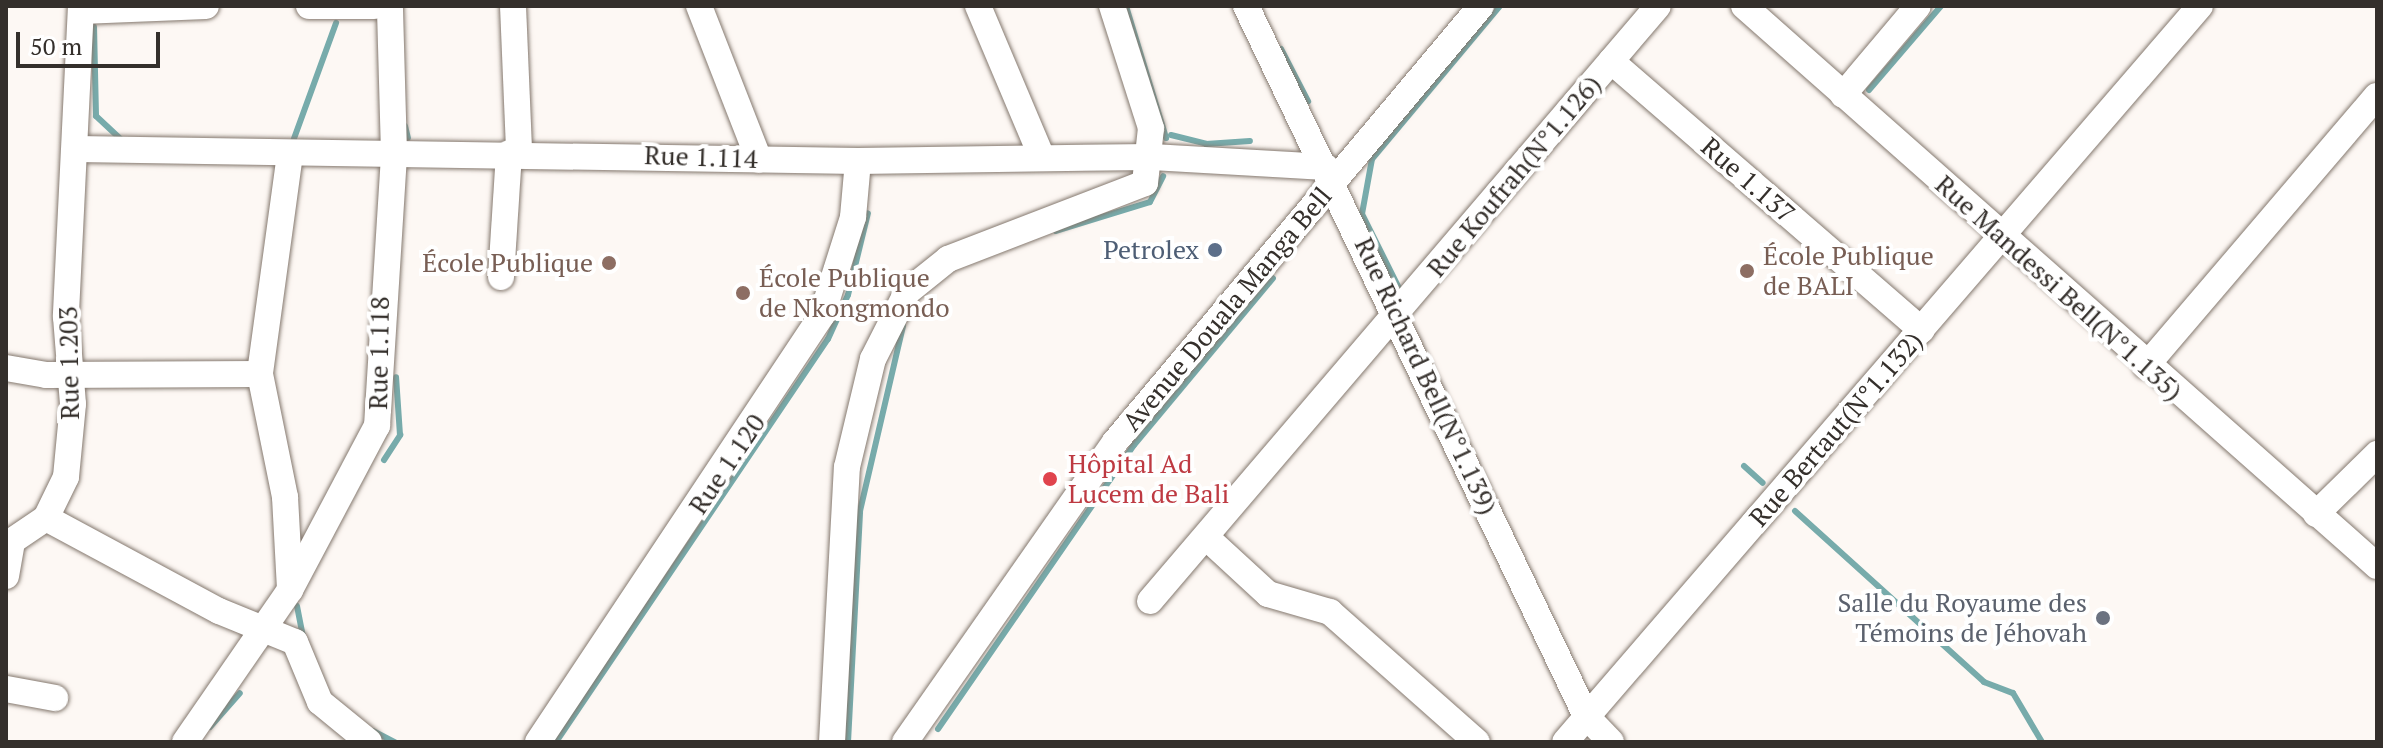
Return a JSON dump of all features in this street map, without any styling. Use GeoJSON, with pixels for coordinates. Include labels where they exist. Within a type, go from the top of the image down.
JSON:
{"type":"FeatureCollection","features":[{"type":"Feature","properties":{"kind":"street"},"geometry":{"type":"LineString","coordinates":[[81,8],[206,6]]}},
{"type":"Feature","properties":{"kind":"street"},"geometry":{"type":"LineString","coordinates":[[309,6],[374,6]]}},
{"type":"Feature","properties":{"kind":"street","name":"Rue 1.118"},"geometry":{"type":"LineString","coordinates":[[185,742],[290,590],[377,426],[394,153],[390,6]]}},
{"type":"Feature","properties":{"kind":"street"},"geometry":{"type":"LineString","coordinates":[[501,277],[514,152],[513,6]]}},
{"type":"Feature","properties":{"kind":"street"},"geometry":{"type":"LineString","coordinates":[[699,6],[759,160]]}},
{"type":"Feature","properties":{"kind":"street"},"geometry":{"type":"LineString","coordinates":[[978,6],[1041,155]]}},
{"type":"Feature","properties":{"kind":"street"},"geometry":{"type":"LineString","coordinates":[[832,742],[850,444],[892,319],[907,292],[948,259],[1040,219],[1137,191],[1152,157],[1151,128],[1112,6]]}},
{"type":"Feature","properties":{"kind":"street","name":"Rue Richard Bell(N°1.139)"},"geometry":{"type":"LineString","coordinates":[[1246,6],[1397,313],[1586,716],[1611,742]]}},
{"type":"Feature","properties":{"kind":"street","name":"Avenue Douala Manga Bell"},"geometry":{"type":"LineString","coordinates":[[905,742],[1115,442],[1330,174],[1481,6]]}},
{"type":"Feature","properties":{"kind":"street","name":"Rue Koufrah(N°1.126)"},"geometry":{"type":"LineString","coordinates":[[1150,601],[1658,6]]}},
{"type":"Feature","properties":{"kind":"street","name":"Rue Mandessi Bell(N°1.135)"},"geometry":{"type":"LineString","coordinates":[[1744,6],[2146,366],[2377,566]]}},
{"type":"Feature","properties":{"kind":"street"},"geometry":{"type":"LineString","coordinates":[[1843,95],[1918,6]]}},
{"type":"Feature","properties":{"kind":"street","name":"Rue Bertaut(N°1.132)"},"geometry":{"type":"LineString","coordinates":[[1565,742],[2200,6]]}},
{"type":"Feature","properties":{"kind":"street","name":"Rue 1.203"},"geometry":{"type":"LineString","coordinates":[[46,518],[66,477],[74,373],[66,317],[81,8]]}},
{"type":"Feature","properties":{"kind":"street","name":"Rue 1.137"},"geometry":{"type":"LineString","coordinates":[[1611,61],[1922,330]]}},
{"type":"Feature","properties":{"kind":"street"},"geometry":{"type":"LineString","coordinates":[[2146,366],[2377,96]]}},
{"type":"Feature","properties":{"kind":"street","name":"Rue 1.114"},"geometry":{"type":"LineString","coordinates":[[76,149],[290,154],[514,152],[858,161],[1041,155],[1152,157],[1330,174]]}},
{"type":"Feature","properties":{"kind":"street"},"geometry":{"type":"LineString","coordinates":[[290,154],[260,374],[285,497],[290,590]]}},
{"type":"Feature","properties":{"kind":"street","name":"Rue 1.120"},"geometry":{"type":"LineString","coordinates":[[538,742],[822,315],[853,217],[858,161]]}},
{"type":"Feature","properties":{"kind":"street"},"geometry":{"type":"LineString","coordinates":[[6,368],[74,373],[260,374]]}},
{"type":"Feature","properties":{"kind":"street"},"geometry":{"type":"LineString","coordinates":[[2316,514],[2377,454]]}},
{"type":"Feature","properties":{"kind":"street"},"geometry":{"type":"LineString","coordinates":[[6,576],[9,541],[46,518],[219,611],[295,642],[320,702],[369,742]]}},
{"type":"Feature","properties":{"kind":"street"},"geometry":{"type":"LineString","coordinates":[[1206,537],[1268,594],[1330,612],[1477,742]]}},
{"type":"Feature","properties":{"kind":"street"},"geometry":{"type":"LineString","coordinates":[[6,689],[55,698]]}},
{"type":"Feature","properties":{"kind":"waterway"},"geometry":{"type":"LineString","coordinates":[[1126,6],[1166,138]]}},
{"type":"Feature","properties":{"kind":"waterway"},"geometry":{"type":"LineString","coordinates":[[1401,292],[1362,214],[1372,159],[1500,6]]}},
{"type":"Feature","properties":{"kind":"waterway"},"geometry":{"type":"LineString","coordinates":[[1869,90],[1941,6]]}},
{"type":"Feature","properties":{"kind":"waterway"},"geometry":{"type":"LineString","coordinates":[[292,144],[336,23]]}},
{"type":"Feature","properties":{"kind":"waterway"},"geometry":{"type":"LineString","coordinates":[[94,27],[96,116],[121,139]]}},
{"type":"Feature","properties":{"kind":"waterway"},"geometry":{"type":"LineString","coordinates":[[1281,49],[1308,101]]}},
{"type":"Feature","properties":{"kind":"waterway"},"geometry":{"type":"LineString","coordinates":[[405,126],[408,138]]}},
{"type":"Feature","properties":{"kind":"waterway"},"geometry":{"type":"LineString","coordinates":[[1171,135],[1206,144],[1250,141]]}},
{"type":"Feature","properties":{"kind":"waterway"},"geometry":{"type":"LineString","coordinates":[[1056,231],[1150,202],[1163,176]]}},
{"type":"Feature","properties":{"kind":"waterway"},"geometry":{"type":"LineString","coordinates":[[556,742],[828,339],[848,295],[868,213]]}},
{"type":"Feature","properties":{"kind":"waterway"},"geometry":{"type":"LineString","coordinates":[[938,729],[1134,445],[1273,278]]}},
{"type":"Feature","properties":{"kind":"waterway"},"geometry":{"type":"LineString","coordinates":[[848,742],[860,511],[903,326]]}},
{"type":"Feature","properties":{"kind":"waterway"},"geometry":{"type":"LineString","coordinates":[[384,460],[400,435],[396,377]]}},
{"type":"Feature","properties":{"kind":"waterway"},"geometry":{"type":"LineString","coordinates":[[1744,466],[1763,483]]}},
{"type":"Feature","properties":{"kind":"waterway"},"geometry":{"type":"LineString","coordinates":[[1795,511],[1984,682],[2013,693],[2042,742]]}},
{"type":"Feature","properties":{"kind":"waterway"},"geometry":{"type":"LineString","coordinates":[[297,606],[303,638]]}},
{"type":"Feature","properties":{"kind":"waterway"},"geometry":{"type":"LineString","coordinates":[[210,727],[240,693]]}},
{"type":"Feature","properties":{"kind":"waterway"},"geometry":{"type":"LineString","coordinates":[[373,731],[395,742]]}},
{"type":"Feature","properties":{"kind":"place","name":"Petrolex"},"geometry":{"type":"Point","coordinates":[1215,250]}},
{"type":"Feature","properties":{"kind":"place","name":"École Publique"},"geometry":{"type":"Point","coordinates":[609,263]}},
{"type":"Feature","properties":{"kind":"place","name":"École Publique de BALI"},"geometry":{"type":"Point","coordinates":[1747,271]}},
{"type":"Feature","properties":{"kind":"place","name":"École Publique de Nkongmondo"},"geometry":{"type":"Point","coordinates":[743,293]}},
{"type":"Feature","properties":{"kind":"place","name":"Hôpital Ad Lucem de Bali"},"geometry":{"type":"Point","coordinates":[1050,479]}},
{"type":"Feature","properties":{"kind":"place","name":"Salle du Royaume des Témoins de Jéhovah"},"geometry":{"type":"Point","coordinates":[2103,618]}}]}
